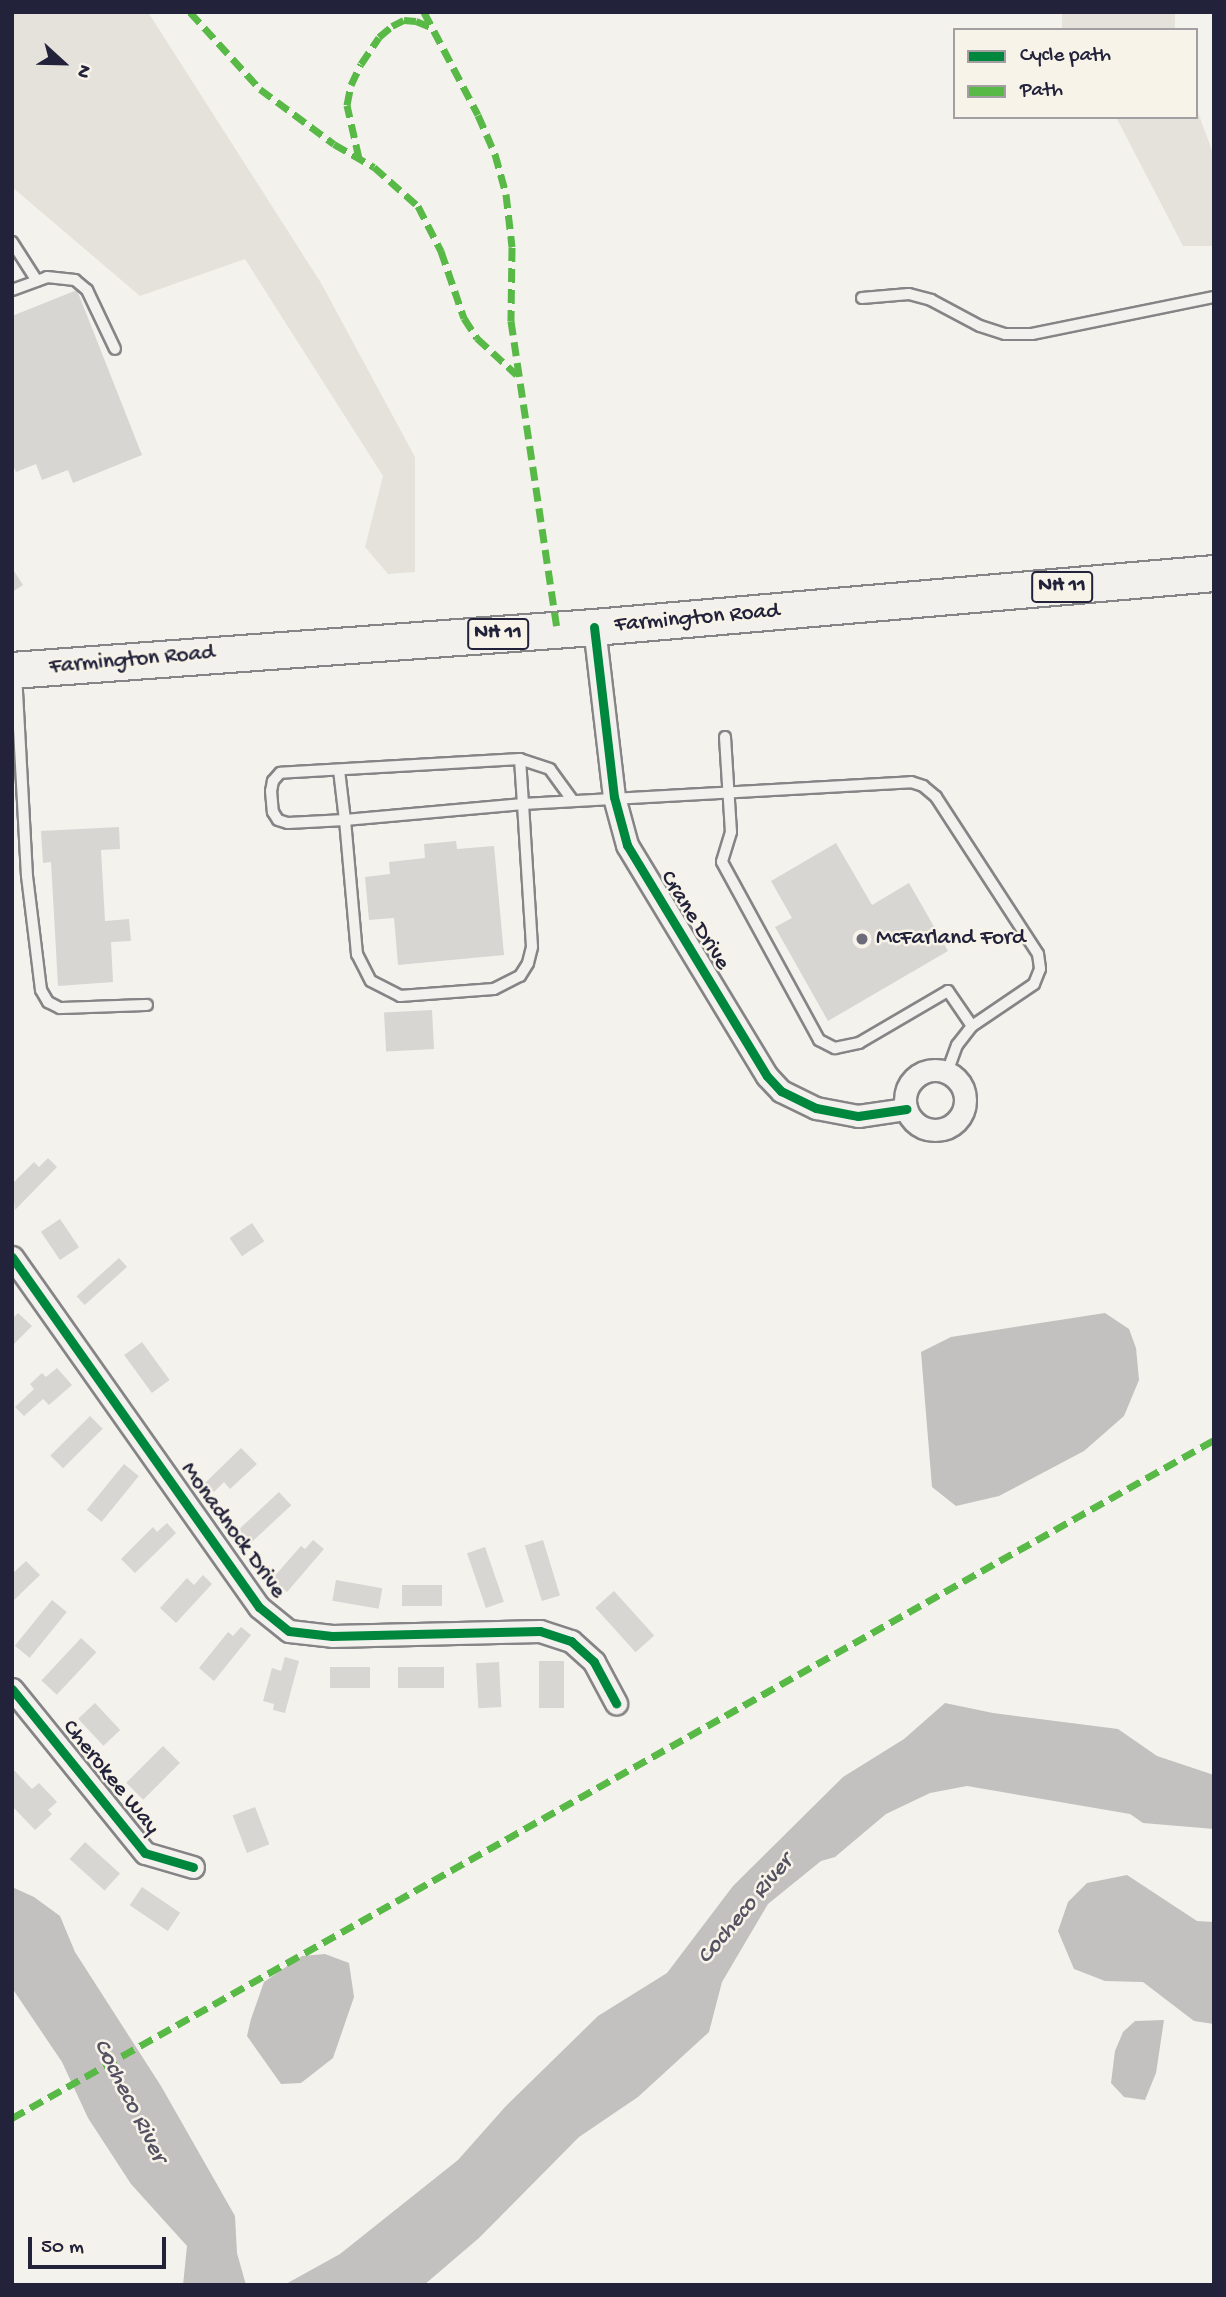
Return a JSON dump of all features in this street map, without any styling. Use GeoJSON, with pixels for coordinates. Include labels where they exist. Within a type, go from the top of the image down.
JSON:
{"type":"FeatureCollection","features":[{"type":"Feature","properties":{"kind":"highway","name":"Farmington Road"},"geometry":{"type":"LineString","coordinates":[[14,670],[970,597],[1214,573]]}},
{"type":"Feature","properties":{"kind":"street","name":"Crane Drive"},"geometry":{"type":"LineString","coordinates":[[594,627],[619,823],[638,866],[767,1076],[796,1100],[826,1111],[858,1116],[906,1109]]}},
{"type":"Feature","properties":{"kind":"street"},"geometry":{"type":"LineString","coordinates":[[926,1070],[947,1072],[960,1081],[966,1099],[960,1117],[954,1124],[936,1130],[926,1129],[911,1118],[906,1109],[906,1090],[917,1075],[926,1070]]}},
{"type":"Feature","properties":{"kind":"street","name":"Monadnock Drive"},"geometry":{"type":"LineString","coordinates":[[12,1257],[259,1607],[289,1631],[332,1636],[540,1631],[571,1641],[594,1662],[616,1703]]}},
{"type":"Feature","properties":{"kind":"street","name":"Cherokee Way"},"geometry":{"type":"LineString","coordinates":[[12,1689],[145,1853],[193,1867]]}},
{"type":"Feature","properties":{"kind":"lane"},"geometry":{"type":"LineString","coordinates":[[12,242],[37,281]]}},
{"type":"Feature","properties":{"kind":"lane"},"geometry":{"type":"LineString","coordinates":[[12,290],[62,276],[75,280],[87,290],[115,349]]}},
{"type":"Feature","properties":{"kind":"lane"},"geometry":{"type":"LineString","coordinates":[[862,298],[909,293],[931,300],[980,326],[1005,334],[1032,334],[1214,297]]}},
{"type":"Feature","properties":{"kind":"lane"},"geometry":{"type":"LineString","coordinates":[[14,670],[27,876],[41,990],[48,1002],[60,1008],[147,1005]]}},
{"type":"Feature","properties":{"kind":"lane"},"geometry":{"type":"LineString","coordinates":[[725,737],[731,832],[722,862],[819,1040],[835,1048],[859,1043],[948,991],[972,1026]]}},
{"type":"Feature","properties":{"kind":"lane"},"geometry":{"type":"LineString","coordinates":[[573,801],[563,783],[550,769],[520,760],[280,773],[271,791],[273,812],[278,820],[288,823],[345,820],[523,804],[573,801],[614,797],[911,782],[936,797],[1038,954],[1040,969],[1034,984],[972,1026],[957,1045],[947,1072]]}},
{"type":"Feature","properties":{"kind":"lane"},"geometry":{"type":"LineString","coordinates":[[339,770],[356,954],[371,981],[400,996],[494,989],[520,976],[528,963],[532,947],[520,760]]}},
{"type":"Feature","properties":{"kind":"shaded area"},"geometry":{"type":"Polygon","coordinates":[[[12,12],[148,12],[321,283],[415,457],[415,572],[388,574],[365,547],[383,476],[245,259],[140,296],[12,187],[12,12]]]}},
{"type":"Feature","properties":{"kind":"shaded area"},"geometry":{"type":"Polygon","coordinates":[[[1062,12],[1175,12],[1175,28],[1062,28],[1062,12]]]}},
{"type":"Feature","properties":{"kind":"shaded area"},"geometry":{"type":"Polygon","coordinates":[[[1198,112],[1214,156],[1214,246],[1183,246],[1117,119],[1198,119],[1198,112]]]}},
{"type":"Feature","properties":{"kind":"water"},"geometry":{"type":"Polygon","coordinates":[[[1105,1313],[1129,1329],[1136,1348],[1139,1380],[1124,1416],[1084,1451],[999,1496],[956,1506],[932,1487],[921,1352],[951,1337],[1105,1313]]]}},
{"type":"Feature","properties":{"kind":"water","name":"Cocheco River"},"geometry":{"type":"Polygon","coordinates":[[[945,1703],[993,1713],[1118,1729],[1157,1756],[1214,1775],[1214,1829],[1143,1823],[1130,1814],[967,1786],[930,1793],[886,1814],[835,1857],[821,1861],[768,1904],[722,1982],[709,2032],[638,2097],[579,2137],[479,2238],[424,2285],[284,2285],[340,2254],[458,2160],[505,2107],[598,2016],[667,1973],[733,1886],[843,1777],[904,1739],[945,1703]]]}},
{"type":"Feature","properties":{"kind":"water"},"geometry":{"type":"Polygon","coordinates":[[[1127,1875],[1197,1921],[1214,1922],[1214,2024],[1194,2021],[1143,1982],[1105,1981],[1074,1969],[1058,1931],[1068,1902],[1087,1883],[1127,1875]]]}},
{"type":"Feature","properties":{"kind":"water","name":"Cocheco River"},"geometry":{"type":"Polygon","coordinates":[[[12,1887],[34,1897],[60,1916],[75,1952],[161,2086],[235,2216],[237,2253],[246,2285],[183,2285],[187,2246],[131,2184],[88,2118],[62,2062],[12,1988],[12,1887]]]}},
{"type":"Feature","properties":{"kind":"water"},"geometry":{"type":"Polygon","coordinates":[[[325,1954],[349,1963],[354,1997],[333,2058],[301,2083],[281,2084],[247,2036],[251,2019],[264,1982],[302,1956],[325,1954]]]}},
{"type":"Feature","properties":{"kind":"water"},"geometry":{"type":"Polygon","coordinates":[[[1164,2020],[1156,2073],[1145,2100],[1124,2097],[1111,2083],[1115,2051],[1123,2032],[1135,2021],[1164,2020]]]}},
{"type":"Feature","properties":{"kind":"building"},"geometry":{"type":"Polygon","coordinates":[[[77,290],[142,455],[73,483],[68,470],[42,480],[36,464],[16,472],[12,463],[12,316],[77,290]]]}},
{"type":"Feature","properties":{"kind":"building"},"geometry":{"type":"Polygon","coordinates":[[[12,568],[23,585],[12,592],[12,568]]]}},
{"type":"Feature","properties":{"kind":"building"},"geometry":{"type":"Polygon","coordinates":[[[119,827],[120,849],[101,850],[105,921],[129,919],[131,941],[111,942],[113,982],[58,986],[51,862],[43,863],[41,831],[119,827]]]}},
{"type":"Feature","properties":{"kind":"building"},"geometry":{"type":"Polygon","coordinates":[[[456,841],[457,849],[494,846],[504,955],[398,965],[394,918],[369,920],[365,877],[390,874],[389,862],[425,858],[424,844],[456,841]]]}},
{"type":"Feature","properties":{"kind":"building","name":"McFarland Ford"},"geometry":{"type":"Polygon","coordinates":[[[836,843],[872,905],[909,883],[948,951],[828,1021],[775,927],[792,918],[771,881],[836,843]]]}},
{"type":"Feature","properties":{"kind":"building"},"geometry":{"type":"Polygon","coordinates":[[[432,1010],[434,1049],[386,1051],[384,1013],[432,1010]]]}},
{"type":"Feature","properties":{"kind":"building"},"geometry":{"type":"Polygon","coordinates":[[[48,1158],[57,1167],[15,1210],[12,1184],[34,1162],[39,1167],[48,1158]]]}},
{"type":"Feature","properties":{"kind":"building"},"geometry":{"type":"Polygon","coordinates":[[[60,1219],[79,1247],[60,1260],[41,1232],[60,1219]]]}},
{"type":"Feature","properties":{"kind":"building"},"geometry":{"type":"Polygon","coordinates":[[[252,1223],[264,1241],[242,1256],[230,1238],[252,1223]]]}},
{"type":"Feature","properties":{"kind":"building"},"geometry":{"type":"Polygon","coordinates":[[[119,1258],[127,1267],[85,1305],[77,1296],[119,1258]]]}},
{"type":"Feature","properties":{"kind":"building"},"geometry":{"type":"Polygon","coordinates":[[[18,1313],[32,1326],[12,1346],[12,1319],[18,1313]]]}},
{"type":"Feature","properties":{"kind":"building"},"geometry":{"type":"Polygon","coordinates":[[[142,1342],[170,1380],[152,1393],[124,1355],[142,1342]]]}},
{"type":"Feature","properties":{"kind":"building"},"geometry":{"type":"Polygon","coordinates":[[[57,1368],[72,1385],[49,1405],[43,1399],[24,1416],[15,1407],[34,1389],[30,1384],[42,1373],[46,1377],[57,1368]]]}},
{"type":"Feature","properties":{"kind":"building"},"geometry":{"type":"Polygon","coordinates":[[[90,1416],[103,1429],[63,1468],[50,1456],[90,1416]]]}},
{"type":"Feature","properties":{"kind":"building"},"geometry":{"type":"Polygon","coordinates":[[[241,1448],[257,1464],[230,1489],[224,1482],[214,1492],[205,1483],[241,1448]]]}},
{"type":"Feature","properties":{"kind":"building"},"geometry":{"type":"Polygon","coordinates":[[[124,1464],[139,1476],[102,1522],[87,1510],[124,1464]]]}},
{"type":"Feature","properties":{"kind":"building"},"geometry":{"type":"Polygon","coordinates":[[[279,1492],[291,1505],[251,1543],[239,1530],[279,1492]]]}},
{"type":"Feature","properties":{"kind":"building"},"geometry":{"type":"Polygon","coordinates":[[[167,1523],[176,1533],[135,1573],[121,1559],[153,1527],[157,1532],[167,1523]]]}},
{"type":"Feature","properties":{"kind":"building"},"geometry":{"type":"Polygon","coordinates":[[[313,1540],[324,1549],[287,1592],[272,1579],[301,1546],[305,1549],[313,1540]]]}},
{"type":"Feature","properties":{"kind":"building"},"geometry":{"type":"Polygon","coordinates":[[[543,1540],[560,1595],[542,1601],[525,1546],[543,1540]]]}},
{"type":"Feature","properties":{"kind":"building"},"geometry":{"type":"Polygon","coordinates":[[[485,1547],[504,1602],[486,1608],[467,1553],[485,1547]]]}},
{"type":"Feature","properties":{"kind":"building"},"geometry":{"type":"Polygon","coordinates":[[[26,1561],[40,1575],[12,1602],[12,1574],[26,1561]]]}},
{"type":"Feature","properties":{"kind":"building"},"geometry":{"type":"Polygon","coordinates":[[[203,1575],[212,1584],[176,1623],[160,1608],[187,1578],[194,1585],[203,1575]]]}},
{"type":"Feature","properties":{"kind":"building"},"geometry":{"type":"Polygon","coordinates":[[[336,1580],[382,1588],[379,1609],[332,1601],[336,1580]]]}},
{"type":"Feature","properties":{"kind":"building"},"geometry":{"type":"Polygon","coordinates":[[[402,1585],[442,1585],[442,1606],[402,1606],[402,1585]]]}},
{"type":"Feature","properties":{"kind":"building"},"geometry":{"type":"Polygon","coordinates":[[[614,1591],[654,1636],[636,1652],[595,1608],[614,1591]]]}},
{"type":"Feature","properties":{"kind":"building"},"geometry":{"type":"Polygon","coordinates":[[[52,1600],[67,1612],[30,1658],[15,1646],[52,1600]]]}},
{"type":"Feature","properties":{"kind":"building"},"geometry":{"type":"Polygon","coordinates":[[[241,1627],[251,1635],[214,1681],[199,1668],[228,1632],[233,1636],[241,1627]]]}},
{"type":"Feature","properties":{"kind":"building"},"geometry":{"type":"Polygon","coordinates":[[[81,1638],[96,1652],[57,1695],[41,1680],[81,1638]]]}},
{"type":"Feature","properties":{"kind":"building"},"geometry":{"type":"Polygon","coordinates":[[[285,1657],[299,1661],[285,1713],[273,1710],[274,1704],[263,1701],[272,1668],[281,1671],[285,1657]]]}},
{"type":"Feature","properties":{"kind":"building"},"geometry":{"type":"Polygon","coordinates":[[[539,1661],[564,1661],[564,1708],[539,1708],[539,1661]]]}},
{"type":"Feature","properties":{"kind":"building"},"geometry":{"type":"Polygon","coordinates":[[[499,1662],[501,1707],[478,1708],[476,1663],[499,1662]]]}},
{"type":"Feature","properties":{"kind":"building"},"geometry":{"type":"Polygon","coordinates":[[[330,1667],[370,1667],[370,1688],[330,1688],[330,1667]]]}},
{"type":"Feature","properties":{"kind":"building"},"geometry":{"type":"Polygon","coordinates":[[[398,1667],[444,1667],[444,1688],[398,1688],[398,1667]]]}},
{"type":"Feature","properties":{"kind":"building"},"geometry":{"type":"Polygon","coordinates":[[[95,1703],[120,1730],[103,1746],[78,1719],[95,1703]]]}},
{"type":"Feature","properties":{"kind":"building"},"geometry":{"type":"Polygon","coordinates":[[[163,1746],[180,1763],[143,1800],[126,1783],[163,1746]]]}},
{"type":"Feature","properties":{"kind":"building"},"geometry":{"type":"Polygon","coordinates":[[[12,1768],[32,1789],[39,1783],[57,1802],[48,1810],[52,1814],[35,1830],[12,1806],[12,1768]]]}},
{"type":"Feature","properties":{"kind":"building"},"geometry":{"type":"Polygon","coordinates":[[[255,1807],[269,1844],[247,1853],[233,1816],[255,1807]]]}},
{"type":"Feature","properties":{"kind":"building"},"geometry":{"type":"Polygon","coordinates":[[[85,1842],[120,1873],[105,1891],[70,1859],[85,1842]]]}},
{"type":"Feature","properties":{"kind":"building"},"geometry":{"type":"Polygon","coordinates":[[[142,1887],[180,1913],[168,1931],[130,1905],[142,1887]]]}},
{"type":"Feature","properties":{"kind":"marked path"},"geometry":{"type":"LineString","coordinates":[[190,12],[260,89],[334,144],[374,167],[418,206],[441,251],[464,318],[477,338],[517,375]]}},
{"type":"Feature","properties":{"kind":"marked path"},"geometry":{"type":"LineString","coordinates":[[424,12],[478,115],[495,154],[506,194],[512,247],[511,321],[557,630]]}},
{"type":"Feature","properties":{"kind":"marked path"},"geometry":{"type":"LineString","coordinates":[[359,158],[347,105],[351,85],[361,64],[379,37],[392,26],[404,20],[416,21],[433,28]]}},
{"type":"Feature","properties":{"kind":"marked path"},"geometry":{"type":"LineString","coordinates":[[12,2118],[1214,1440]]}},
{"type":"Feature","properties":{"kind":"cycle path"},"geometry":{"type":"LineString","coordinates":[[594,627],[614,797],[627,845],[767,1076],[781,1091],[816,1108],[858,1116],[906,1109]]}},
{"type":"Feature","properties":{"kind":"cycle path"},"geometry":{"type":"LineString","coordinates":[[12,1257],[259,1607],[289,1631],[332,1636],[540,1631],[571,1641],[594,1662],[616,1703]]}},
{"type":"Feature","properties":{"kind":"cycle path"},"geometry":{"type":"LineString","coordinates":[[12,1689],[145,1853],[193,1867]]}},
{"type":"Feature","properties":{"kind":"place","name":"McFarland Ford"},"geometry":{"type":"Point","coordinates":[862,939]}}]}
